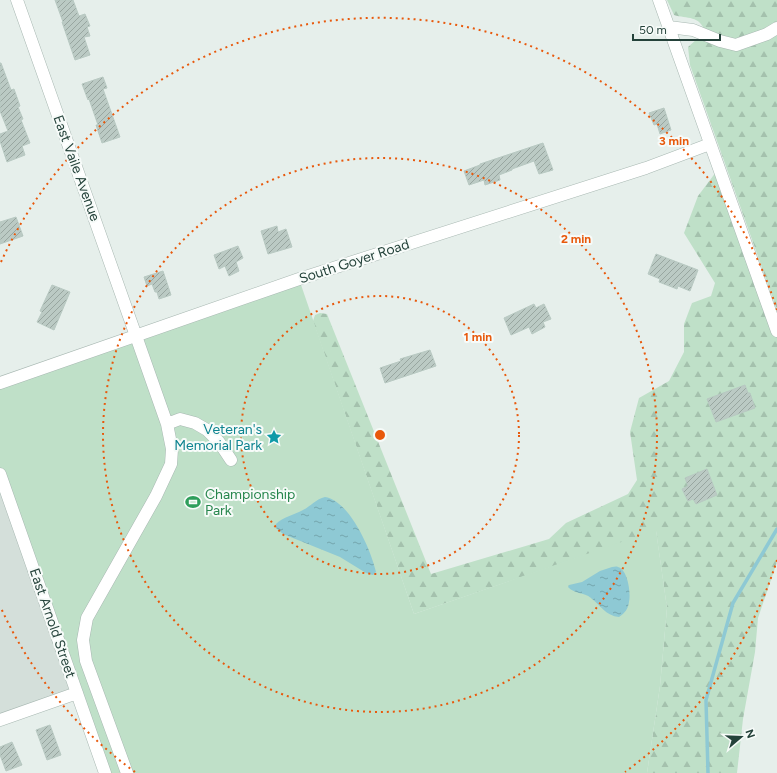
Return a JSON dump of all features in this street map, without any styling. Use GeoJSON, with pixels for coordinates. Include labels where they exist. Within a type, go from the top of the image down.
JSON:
{"type":"FeatureCollection","features":[{"type":"Feature","properties":{"kind":"street","name":"East Vaile Avenue"},"geometry":{"type":"LineString","coordinates":[[17,0],[167,424],[172,450],[171,464],[156,496],[87,618],[84,631],[83,640],[86,661],[127,773]]}},
{"type":"Feature","properties":{"kind":"street"},"geometry":{"type":"LineString","coordinates":[[659,0],[777,330]]}},
{"type":"Feature","properties":{"kind":"street"},"geometry":{"type":"LineString","coordinates":[[669,27],[693,30],[720,41],[736,45],[767,34],[777,28]]}},
{"type":"Feature","properties":{"kind":"street","name":"South Goyer Road"},"geometry":{"type":"LineString","coordinates":[[0,383],[299,279],[646,168],[710,144]]}},
{"type":"Feature","properties":{"kind":"street"},"geometry":{"type":"LineString","coordinates":[[167,424],[180,419],[195,423],[207,430],[219,442],[232,460]]}},
{"type":"Feature","properties":{"kind":"street","name":"East Arnold Street"},"geometry":{"type":"LineString","coordinates":[[0,474],[105,773]]}},
{"type":"Feature","properties":{"kind":"street"},"geometry":{"type":"LineString","coordinates":[[0,720],[77,692]]}},
{"type":"Feature","properties":{"kind":"shaded area"},"geometry":{"type":"Polygon","coordinates":[[[0,474],[77,693],[0,718],[0,474]]]}},
{"type":"Feature","properties":{"kind":"green space"},"geometry":{"type":"Polygon","coordinates":[[[667,0],[777,0],[777,310],[690,65],[688,47],[705,32],[700,23],[696,20],[674,15],[667,0]]]}},
{"type":"Feature","properties":{"kind":"green space"},"geometry":{"type":"Polygon","coordinates":[[[719,168],[777,331],[777,562],[758,618],[755,652],[743,719],[737,773],[647,773],[660,686],[667,608],[656,531],[414,614],[313,321],[315,315],[320,313],[327,314],[431,574],[549,539],[566,523],[628,494],[637,480],[630,432],[639,398],[669,381],[684,352],[684,324],[692,303],[711,296],[715,283],[684,233],[698,196],[719,168]]]}},
{"type":"Feature","properties":{"kind":"green space","name":"Championship Park"},"geometry":{"type":"Polygon","coordinates":[[[299,279],[414,614],[656,530],[667,608],[660,686],[647,773],[105,773],[0,474],[0,383],[299,279]]]}},
{"type":"Feature","properties":{"kind":"water"},"geometry":{"type":"Polygon","coordinates":[[[325,497],[334,500],[343,507],[358,528],[376,572],[373,575],[366,573],[340,557],[283,534],[276,528],[276,524],[282,520],[325,497]]]}},
{"type":"Feature","properties":{"kind":"water"},"geometry":{"type":"Polygon","coordinates":[[[617,567],[624,572],[629,588],[630,598],[628,607],[619,617],[610,615],[588,596],[573,591],[568,587],[569,585],[582,582],[600,571],[617,567]]]}},
{"type":"Feature","properties":{"kind":"building"},"geometry":{"type":"Polygon","coordinates":[[[55,0],[73,0],[79,16],[85,14],[90,26],[87,27],[90,36],[84,37],[90,55],[75,60],[55,0]]]}},
{"type":"Feature","properties":{"kind":"building"},"geometry":{"type":"Polygon","coordinates":[[[0,63],[11,90],[14,89],[20,106],[18,107],[23,119],[21,120],[30,143],[22,146],[25,155],[7,162],[0,141],[0,134],[8,131],[0,111],[0,63]]]}},
{"type":"Feature","properties":{"kind":"building"},"geometry":{"type":"Polygon","coordinates":[[[103,77],[107,88],[103,89],[120,137],[102,143],[96,125],[98,125],[82,84],[103,77]]]}},
{"type":"Feature","properties":{"kind":"building"},"geometry":{"type":"Polygon","coordinates":[[[664,108],[671,130],[660,134],[657,124],[654,125],[649,113],[664,108]]]}},
{"type":"Feature","properties":{"kind":"building"},"geometry":{"type":"Polygon","coordinates":[[[543,143],[553,170],[539,174],[534,161],[499,175],[500,180],[485,185],[484,180],[469,185],[464,171],[480,164],[543,143]]]}},
{"type":"Feature","properties":{"kind":"building"},"geometry":{"type":"Polygon","coordinates":[[[16,217],[23,236],[0,244],[0,222],[16,217]]]}},
{"type":"Feature","properties":{"kind":"building"},"geometry":{"type":"Polygon","coordinates":[[[277,226],[278,232],[286,229],[292,247],[268,254],[261,231],[277,226]]]}},
{"type":"Feature","properties":{"kind":"building"},"geometry":{"type":"Polygon","coordinates":[[[238,246],[243,258],[236,262],[239,271],[229,276],[225,266],[219,269],[214,255],[238,246]]]}},
{"type":"Feature","properties":{"kind":"building"},"geometry":{"type":"Polygon","coordinates":[[[656,254],[698,270],[690,291],[678,286],[677,289],[659,282],[660,279],[648,274],[656,254]]]}},
{"type":"Feature","properties":{"kind":"building"},"geometry":{"type":"Polygon","coordinates":[[[163,271],[171,295],[159,299],[152,284],[147,286],[144,277],[163,271]]]}},
{"type":"Feature","properties":{"kind":"building"},"geometry":{"type":"Polygon","coordinates":[[[52,285],[70,292],[54,330],[37,322],[42,312],[40,311],[52,285]]]}},
{"type":"Feature","properties":{"kind":"building"},"geometry":{"type":"Polygon","coordinates":[[[534,304],[536,308],[544,304],[551,319],[543,322],[545,327],[532,334],[529,327],[511,335],[504,318],[534,304]]]}},
{"type":"Feature","properties":{"kind":"building"},"geometry":{"type":"Polygon","coordinates":[[[430,350],[436,366],[385,383],[380,368],[401,361],[400,359],[430,350]]]}},
{"type":"Feature","properties":{"kind":"building"},"geometry":{"type":"Polygon","coordinates":[[[745,385],[748,393],[750,393],[755,408],[716,422],[707,399],[745,385]]]}},
{"type":"Feature","properties":{"kind":"building"},"geometry":{"type":"Polygon","coordinates":[[[707,469],[717,495],[696,504],[693,499],[688,501],[682,489],[688,486],[685,478],[707,469]]]}},
{"type":"Feature","properties":{"kind":"building"},"geometry":{"type":"Polygon","coordinates":[[[50,725],[61,755],[47,760],[36,730],[50,725]]]}},
{"type":"Feature","properties":{"kind":"building"},"geometry":{"type":"Polygon","coordinates":[[[12,742],[22,765],[6,771],[0,755],[0,747],[12,742]]]}},
{"type":"Feature","properties":{"kind":"waterway"},"geometry":{"type":"LineString","coordinates":[[708,773],[706,700],[733,603],[777,529]]}},
{"type":"Feature","properties":{"kind":"place","name":"Veteran's Memorial Park"},"geometry":{"type":"Point","coordinates":[274,437]}},
{"type":"Feature","properties":{"kind":"place","name":"Championship Park"},"geometry":{"type":"Point","coordinates":[193,502]}}]}
